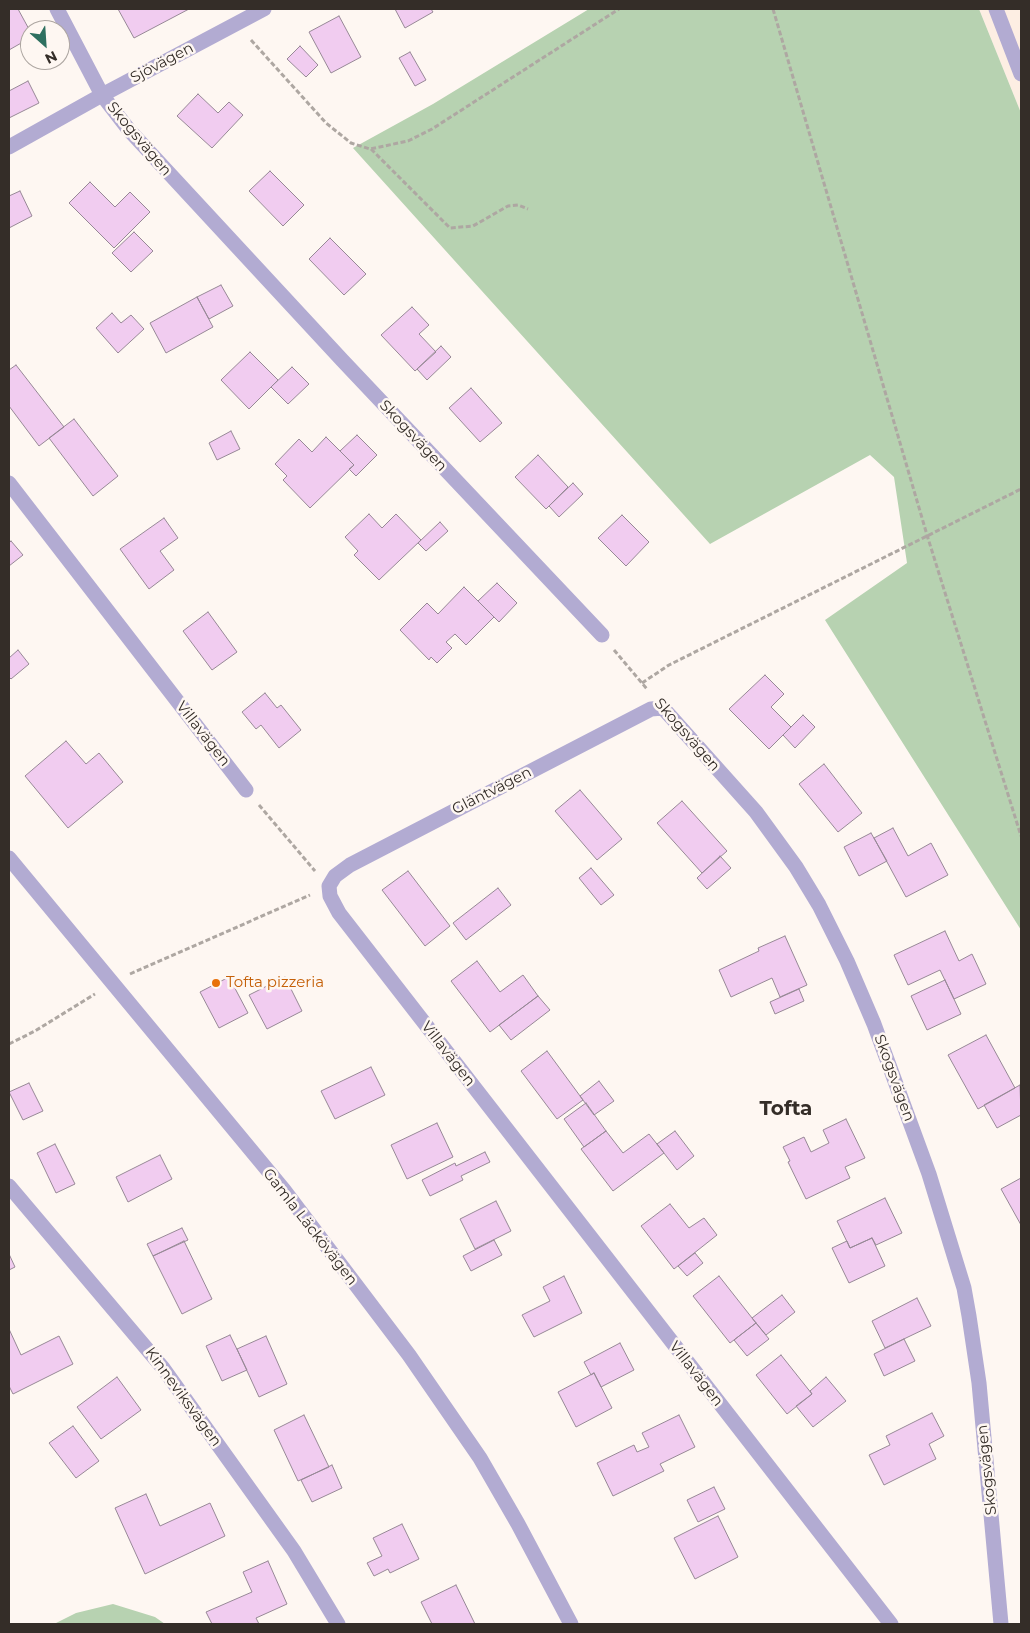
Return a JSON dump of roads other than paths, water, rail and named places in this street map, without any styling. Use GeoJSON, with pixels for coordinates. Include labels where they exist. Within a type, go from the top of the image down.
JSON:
{"type":"FeatureCollection","features":[{"type":"Feature","properties":{"kind":"street","name":"Skogsvägen"},"geometry":{"type":"LineString","coordinates":[[56,9],[102,95],[129,130],[186,194],[602,635]]}},
{"type":"Feature","properties":{"kind":"street","name":"Sjövägen"},"geometry":{"type":"LineString","coordinates":[[9,147],[264,9]]}},
{"type":"Feature","properties":{"kind":"street"},"geometry":{"type":"LineString","coordinates":[[996,9],[1021,74]]}},
{"type":"Feature","properties":{"kind":"street","name":"Villavägen"},"geometry":{"type":"LineString","coordinates":[[9,483],[246,790]]}},
{"type":"Feature","properties":{"kind":"street","name":"Skogsvägen"},"geometry":{"type":"LineString","coordinates":[[664,708],[756,812],[796,867],[819,905],[847,961],[900,1092],[947,1228],[964,1288],[986,1454],[1001,1624]]}},
{"type":"Feature","properties":{"kind":"street","name":"Gläntvägen"},"geometry":{"type":"LineString","coordinates":[[329,886],[335,876],[350,865],[651,710],[664,708]]}},
{"type":"Feature","properties":{"kind":"street","name":"Gamla Läckövägen"},"geometry":{"type":"LineString","coordinates":[[9,858],[284,1190],[409,1355],[480,1458],[518,1524],[571,1624]]}},
{"type":"Feature","properties":{"kind":"street","name":"Villavägen"},"geometry":{"type":"LineString","coordinates":[[329,886],[330,896],[339,913],[890,1624]]}},
{"type":"Feature","properties":{"kind":"street","name":"Kinneviksvägen"},"geometry":{"type":"LineString","coordinates":[[9,1186],[143,1343],[172,1380],[294,1551],[338,1624]]}},
{"type":"Feature","properties":{"kind":"place","name":"Tofta pizzeria"},"geometry":{"type":"Point","coordinates":[216,983]}},
{"type":"Feature","properties":{"kind":"district","name":"Tofta"},"geometry":{"type":"Point","coordinates":[786,1109]}}]}
